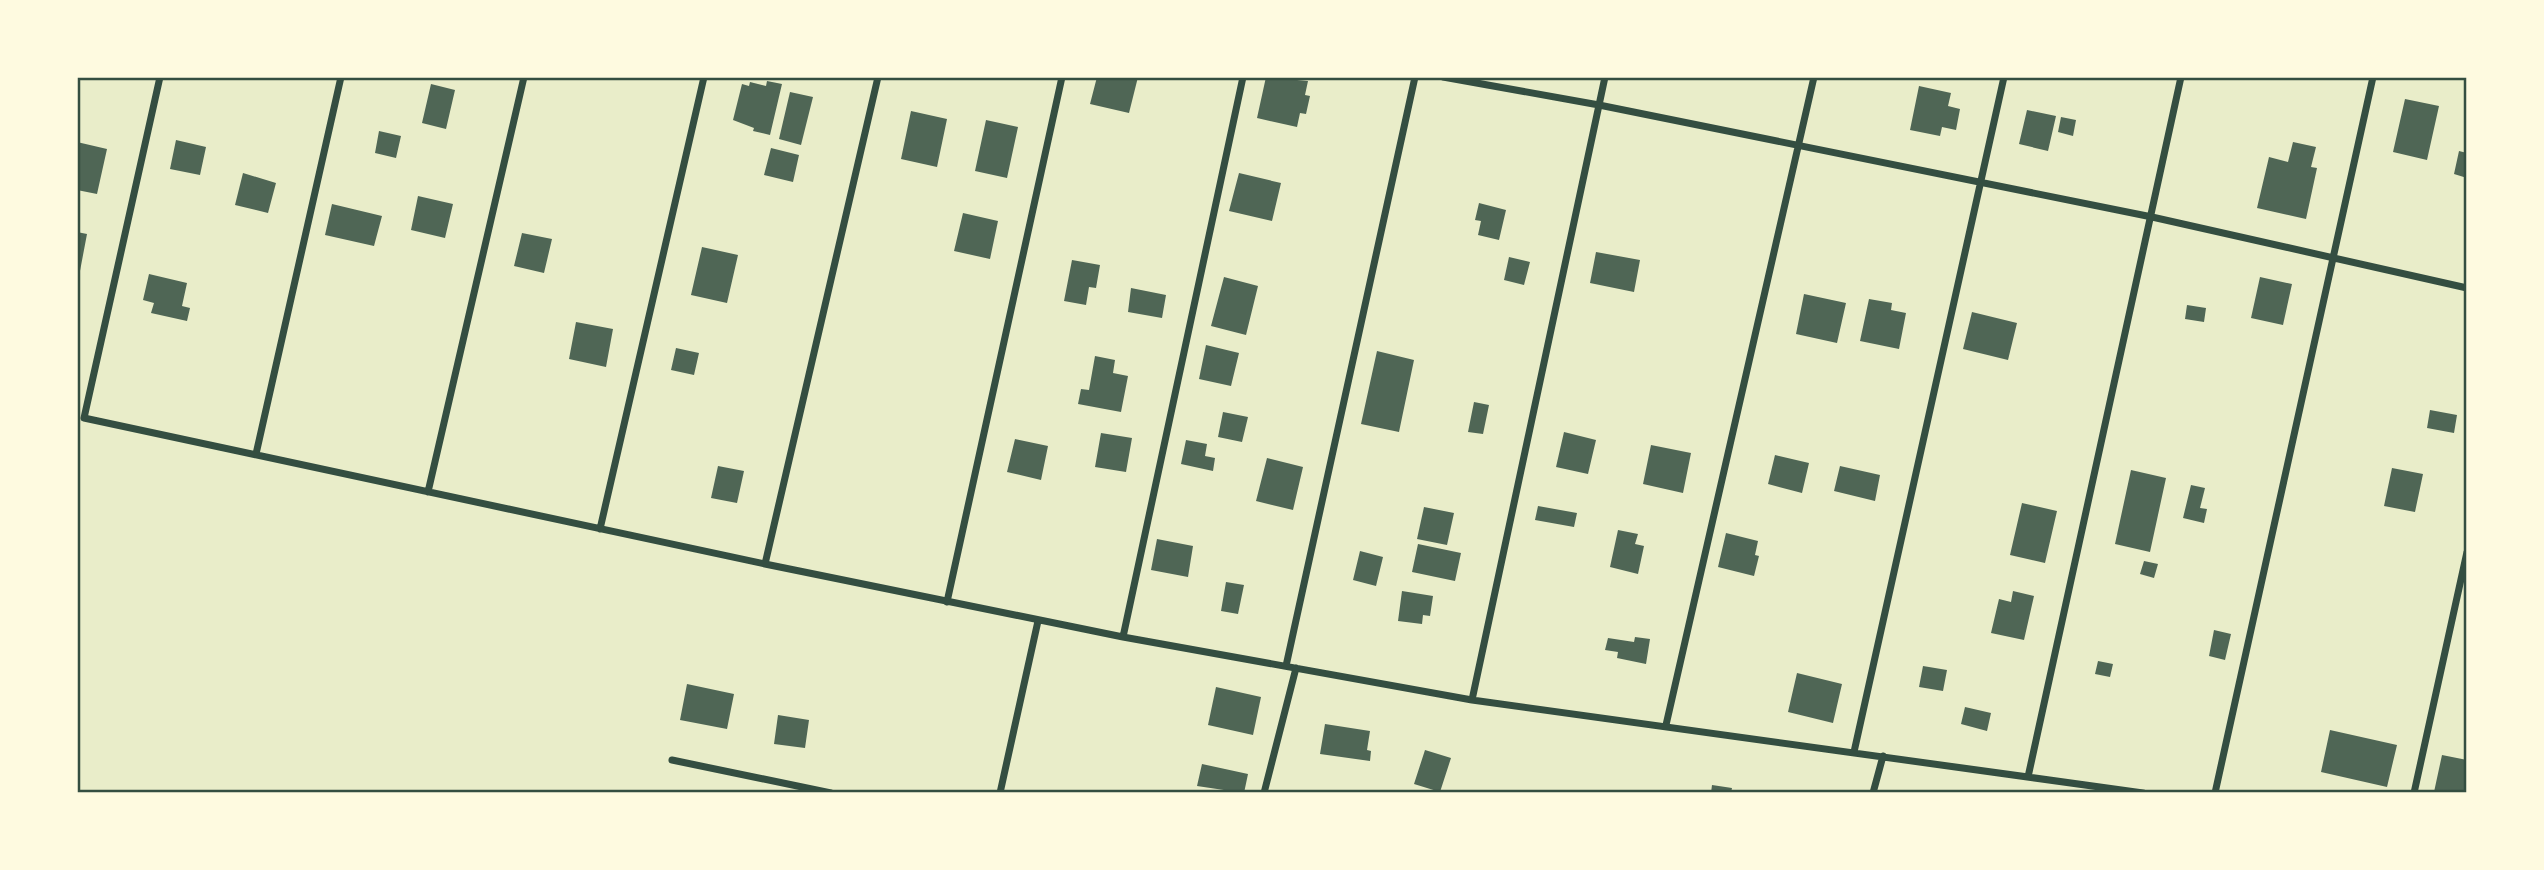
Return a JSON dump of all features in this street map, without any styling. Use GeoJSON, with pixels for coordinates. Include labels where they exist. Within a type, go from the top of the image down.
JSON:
{"type":"FeatureCollection","features":[{"type":"Feature","properties":{"kind":"street"},"geometry":{"type":"LineString","coordinates":[[160,77],[84,418],[765,564],[1123,637],[1472,700],[2143,793]]}},
{"type":"Feature","properties":{"kind":"street"},"geometry":{"type":"LineString","coordinates":[[256,454],[341,77]]}},
{"type":"Feature","properties":{"kind":"street"},"geometry":{"type":"LineString","coordinates":[[428,492],[524,77]]}},
{"type":"Feature","properties":{"kind":"street"},"geometry":{"type":"LineString","coordinates":[[600,529],[704,77]]}},
{"type":"Feature","properties":{"kind":"street"},"geometry":{"type":"LineString","coordinates":[[765,564],[878,77]]}},
{"type":"Feature","properties":{"kind":"street"},"geometry":{"type":"LineString","coordinates":[[947,602],[1062,77]]}},
{"type":"Feature","properties":{"kind":"street"},"geometry":{"type":"LineString","coordinates":[[1123,637],[1243,77]]}},
{"type":"Feature","properties":{"kind":"street"},"geometry":{"type":"LineString","coordinates":[[1286,666],[1415,77]]}},
{"type":"Feature","properties":{"kind":"street"},"geometry":{"type":"LineString","coordinates":[[1443,77],[1599,105],[1980,185],[2152,217],[2467,288]]}},
{"type":"Feature","properties":{"kind":"street"},"geometry":{"type":"LineString","coordinates":[[1472,700],[1605,77]]}},
{"type":"Feature","properties":{"kind":"street"},"geometry":{"type":"LineString","coordinates":[[1666,725],[1814,77]]}},
{"type":"Feature","properties":{"kind":"street"},"geometry":{"type":"LineString","coordinates":[[1854,752],[2004,77]]}},
{"type":"Feature","properties":{"kind":"street"},"geometry":{"type":"LineString","coordinates":[[2028,776],[2181,77]]}},
{"type":"Feature","properties":{"kind":"street"},"geometry":{"type":"LineString","coordinates":[[2215,793],[2373,77]]}},
{"type":"Feature","properties":{"kind":"street"},"geometry":{"type":"LineString","coordinates":[[2414,793],[2467,552]]}},
{"type":"Feature","properties":{"kind":"street"},"geometry":{"type":"LineString","coordinates":[[999,793],[1038,621]]}},
{"type":"Feature","properties":{"kind":"street"},"geometry":{"type":"LineString","coordinates":[[1264,793],[1296,668]]}},
{"type":"Feature","properties":{"kind":"street"},"geometry":{"type":"LineString","coordinates":[[1872,793],[1883,757]]}},
{"type":"Feature","properties":{"kind":"street"},"geometry":{"type":"LineString","coordinates":[[672,760],[831,793]]}},
{"type":"Feature","properties":{"kind":"building"},"geometry":{"type":"Polygon","coordinates":[[[1097,77],[1138,77],[1129,113],[1090,104],[1097,77]]]}},
{"type":"Feature","properties":{"kind":"building"},"geometry":{"type":"Polygon","coordinates":[[[1266,77],[1308,81],[1305,95],[1310,96],[1306,114],[1300,113],[1297,127],[1257,118],[1266,77]]]}},
{"type":"Feature","properties":{"kind":"building"},"geometry":{"type":"Polygon","coordinates":[[[767,81],[782,84],[770,135],[753,131],[754,128],[733,120],[742,84],[749,86],[750,82],[766,86],[767,81]]]}},
{"type":"Feature","properties":{"kind":"building"},"geometry":{"type":"Polygon","coordinates":[[[431,84],[455,90],[446,129],[422,123],[431,84]]]}},
{"type":"Feature","properties":{"kind":"building"},"geometry":{"type":"Polygon","coordinates":[[[1919,86],[1951,93],[1948,106],[1960,109],[1956,130],[1942,127],[1940,136],[1910,130],[1919,86]]]}},
{"type":"Feature","properties":{"kind":"building"},"geometry":{"type":"Polygon","coordinates":[[[790,92],[813,97],[801,145],[779,139],[790,92]]]}},
{"type":"Feature","properties":{"kind":"building"},"geometry":{"type":"Polygon","coordinates":[[[2405,99],[2439,106],[2427,160],[2393,152],[2405,99]]]}},
{"type":"Feature","properties":{"kind":"building"},"geometry":{"type":"Polygon","coordinates":[[[2027,110],[2056,116],[2048,151],[2019,144],[2027,110]]]}},
{"type":"Feature","properties":{"kind":"building"},"geometry":{"type":"Polygon","coordinates":[[[911,111],[947,119],[937,167],[901,159],[911,111]]]}},
{"type":"Feature","properties":{"kind":"building"},"geometry":{"type":"Polygon","coordinates":[[[2061,117],[2076,120],[2073,136],[2058,132],[2061,117]]]}},
{"type":"Feature","properties":{"kind":"building"},"geometry":{"type":"Polygon","coordinates":[[[986,120],[1018,127],[1007,178],[975,171],[986,120]]]}},
{"type":"Feature","properties":{"kind":"building"},"geometry":{"type":"Polygon","coordinates":[[[379,131],[401,136],[396,158],[375,153],[379,131]]]}},
{"type":"Feature","properties":{"kind":"building"},"geometry":{"type":"Polygon","coordinates":[[[176,140],[206,147],[200,175],[170,169],[176,140]]]}},
{"type":"Feature","properties":{"kind":"building"},"geometry":{"type":"Polygon","coordinates":[[[77,142],[107,149],[97,194],[77,190],[77,142]]]}},
{"type":"Feature","properties":{"kind":"building"},"geometry":{"type":"Polygon","coordinates":[[[2293,142],[2316,147],[2311,167],[2317,168],[2306,219],[2257,208],[2269,157],[2288,162],[2293,142]]]}},
{"type":"Feature","properties":{"kind":"building"},"geometry":{"type":"Polygon","coordinates":[[[771,148],[799,155],[793,182],[764,175],[771,148]]]}},
{"type":"Feature","properties":{"kind":"building"},"geometry":{"type":"Polygon","coordinates":[[[2459,151],[2467,153],[2467,178],[2454,174],[2459,151]]]}},
{"type":"Feature","properties":{"kind":"building"},"geometry":{"type":"Polygon","coordinates":[[[243,173],[276,183],[268,213],[235,205],[243,173]]]}},
{"type":"Feature","properties":{"kind":"building"},"geometry":{"type":"Polygon","coordinates":[[[1239,173],[1281,183],[1272,221],[1229,211],[1239,173]]]}},
{"type":"Feature","properties":{"kind":"building"},"geometry":{"type":"Polygon","coordinates":[[[418,196],[453,204],[445,238],[411,230],[418,196]]]}},
{"type":"Feature","properties":{"kind":"building"},"geometry":{"type":"Polygon","coordinates":[[[1479,203],[1506,210],[1499,240],[1478,235],[1481,221],[1475,220],[1479,203]]]}},
{"type":"Feature","properties":{"kind":"building"},"geometry":{"type":"Polygon","coordinates":[[[332,204],[382,216],[374,246],[325,235],[332,204]]]}},
{"type":"Feature","properties":{"kind":"building"},"geometry":{"type":"Polygon","coordinates":[[[963,213],[998,221],[990,259],[954,251],[963,213]]]}},
{"type":"Feature","properties":{"kind":"building"},"geometry":{"type":"Polygon","coordinates":[[[77,232],[87,234],[80,271],[77,271],[77,232]]]}},
{"type":"Feature","properties":{"kind":"building"},"geometry":{"type":"Polygon","coordinates":[[[522,233],[552,239],[544,273],[514,266],[522,233]]]}},
{"type":"Feature","properties":{"kind":"building"},"geometry":{"type":"Polygon","coordinates":[[[702,247],[738,255],[727,303],[691,295],[702,247]]]}},
{"type":"Feature","properties":{"kind":"building"},"geometry":{"type":"Polygon","coordinates":[[[1596,252],[1640,260],[1634,292],[1590,283],[1596,252]]]}},
{"type":"Feature","properties":{"kind":"building"},"geometry":{"type":"Polygon","coordinates":[[[1509,257],[1530,262],[1524,285],[1504,280],[1509,257]]]}},
{"type":"Feature","properties":{"kind":"building"},"geometry":{"type":"Polygon","coordinates":[[[1072,260],[1100,265],[1096,288],[1089,287],[1086,305],[1064,301],[1072,260]]]}},
{"type":"Feature","properties":{"kind":"building"},"geometry":{"type":"Polygon","coordinates":[[[149,274],[187,283],[182,306],[190,308],[187,321],[151,313],[154,303],[143,300],[149,274]]]}},
{"type":"Feature","properties":{"kind":"building"},"geometry":{"type":"Polygon","coordinates":[[[1224,277],[1258,286],[1246,335],[1211,326],[1224,277]]]}},
{"type":"Feature","properties":{"kind":"building"},"geometry":{"type":"Polygon","coordinates":[[[2260,277],[2292,284],[2283,325],[2251,318],[2260,277]]]}},
{"type":"Feature","properties":{"kind":"building"},"geometry":{"type":"Polygon","coordinates":[[[1131,288],[1166,295],[1162,318],[1128,312],[1131,288]]]}},
{"type":"Feature","properties":{"kind":"building"},"geometry":{"type":"Polygon","coordinates":[[[1804,294],[1846,303],[1837,343],[1796,334],[1804,294]]]}},
{"type":"Feature","properties":{"kind":"building"},"geometry":{"type":"Polygon","coordinates":[[[1869,299],[1892,303],[1891,310],[1906,313],[1899,349],[1860,341],[1869,299]]]}},
{"type":"Feature","properties":{"kind":"building"},"geometry":{"type":"Polygon","coordinates":[[[2187,305],[2206,308],[2204,322],[2185,319],[2187,305]]]}},
{"type":"Feature","properties":{"kind":"building"},"geometry":{"type":"Polygon","coordinates":[[[1972,312],[2017,323],[2008,360],[1963,349],[1972,312]]]}},
{"type":"Feature","properties":{"kind":"building"},"geometry":{"type":"Polygon","coordinates":[[[576,322],[613,329],[606,367],[569,359],[576,322]]]}},
{"type":"Feature","properties":{"kind":"building"},"geometry":{"type":"Polygon","coordinates":[[[1206,345],[1239,353],[1231,386],[1199,379],[1206,345]]]}},
{"type":"Feature","properties":{"kind":"building"},"geometry":{"type":"Polygon","coordinates":[[[676,348],[699,353],[694,375],[671,370],[676,348]]]}},
{"type":"Feature","properties":{"kind":"building"},"geometry":{"type":"Polygon","coordinates":[[[1377,351],[1414,360],[1399,432],[1361,424],[1377,351]]]}},
{"type":"Feature","properties":{"kind":"building"},"geometry":{"type":"Polygon","coordinates":[[[1095,356],[1115,360],[1113,373],[1128,376],[1121,412],[1078,404],[1081,389],[1089,390],[1095,356]]]}},
{"type":"Feature","properties":{"kind":"building"},"geometry":{"type":"Polygon","coordinates":[[[1474,402],[1489,405],[1483,434],[1468,432],[1474,402]]]}},
{"type":"Feature","properties":{"kind":"building"},"geometry":{"type":"Polygon","coordinates":[[[2430,410],[2457,415],[2454,433],[2427,428],[2430,410]]]}},
{"type":"Feature","properties":{"kind":"building"},"geometry":{"type":"Polygon","coordinates":[[[1223,412],[1248,417],[1242,442],[1218,437],[1223,412]]]}},
{"type":"Feature","properties":{"kind":"building"},"geometry":{"type":"Polygon","coordinates":[[[1564,432],[1596,440],[1588,474],[1556,467],[1564,432]]]}},
{"type":"Feature","properties":{"kind":"building"},"geometry":{"type":"Polygon","coordinates":[[[1101,433],[1132,438],[1126,472],[1095,467],[1101,433]]]}},
{"type":"Feature","properties":{"kind":"building"},"geometry":{"type":"Polygon","coordinates":[[[1015,439],[1048,446],[1041,480],[1007,472],[1015,439]]]}},
{"type":"Feature","properties":{"kind":"building"},"geometry":{"type":"Polygon","coordinates":[[[1186,440],[1207,444],[1205,456],[1215,458],[1213,471],[1181,464],[1186,440]]]}},
{"type":"Feature","properties":{"kind":"building"},"geometry":{"type":"Polygon","coordinates":[[[1651,445],[1691,453],[1683,493],[1643,484],[1651,445]]]}},
{"type":"Feature","properties":{"kind":"building"},"geometry":{"type":"Polygon","coordinates":[[[1775,455],[1809,463],[1802,493],[1768,484],[1775,455]]]}},
{"type":"Feature","properties":{"kind":"building"},"geometry":{"type":"Polygon","coordinates":[[[1267,458],[1303,467],[1293,510],[1256,501],[1267,458]]]}},
{"type":"Feature","properties":{"kind":"building"},"geometry":{"type":"Polygon","coordinates":[[[718,466],[744,471],[737,503],[711,498],[718,466]]]}},
{"type":"Feature","properties":{"kind":"building"},"geometry":{"type":"Polygon","coordinates":[[[1840,466],[1880,475],[1875,501],[1834,491],[1840,466]]]}},
{"type":"Feature","properties":{"kind":"building"},"geometry":{"type":"Polygon","coordinates":[[[2392,468],[2423,474],[2415,512],[2384,506],[2392,468]]]}},
{"type":"Feature","properties":{"kind":"building"},"geometry":{"type":"Polygon","coordinates":[[[2131,470],[2166,478],[2150,552],[2115,544],[2131,470]]]}},
{"type":"Feature","properties":{"kind":"building"},"geometry":{"type":"Polygon","coordinates":[[[2191,485],[2205,488],[2200,508],[2207,509],[2204,523],[2183,518],[2191,485]]]}},
{"type":"Feature","properties":{"kind":"building"},"geometry":{"type":"Polygon","coordinates":[[[2022,503],[2057,511],[2045,563],[2010,555],[2022,503]]]}},
{"type":"Feature","properties":{"kind":"building"},"geometry":{"type":"Polygon","coordinates":[[[1538,506],[1577,513],[1574,527],[1535,520],[1538,506]]]}},
{"type":"Feature","properties":{"kind":"building"},"geometry":{"type":"Polygon","coordinates":[[[1424,507],[1454,513],[1447,545],[1417,539],[1424,507]]]}},
{"type":"Feature","properties":{"kind":"building"},"geometry":{"type":"Polygon","coordinates":[[[1618,530],[1638,534],[1635,544],[1644,546],[1638,574],[1610,567],[1618,530]]]}},
{"type":"Feature","properties":{"kind":"building"},"geometry":{"type":"Polygon","coordinates":[[[1726,533],[1758,541],[1755,555],[1759,556],[1754,576],[1718,567],[1726,533]]]}},
{"type":"Feature","properties":{"kind":"building"},"geometry":{"type":"Polygon","coordinates":[[[1157,539],[1193,546],[1188,577],[1151,570],[1157,539]]]}},
{"type":"Feature","properties":{"kind":"building"},"geometry":{"type":"Polygon","coordinates":[[[1418,544],[1461,553],[1455,581],[1412,572],[1418,544]]]}},
{"type":"Feature","properties":{"kind":"building"},"geometry":{"type":"Polygon","coordinates":[[[1360,551],[1383,557],[1376,586],[1353,580],[1360,551]]]}},
{"type":"Feature","properties":{"kind":"building"},"geometry":{"type":"Polygon","coordinates":[[[2144,561],[2158,564],[2154,578],[2140,574],[2144,561]]]}},
{"type":"Feature","properties":{"kind":"building"},"geometry":{"type":"Polygon","coordinates":[[[1226,582],[1244,585],[1238,614],[1221,611],[1226,582]]]}},
{"type":"Feature","properties":{"kind":"building"},"geometry":{"type":"Polygon","coordinates":[[[1402,591],[1433,596],[1430,616],[1423,615],[1422,624],[1398,621],[1402,591]]]}},
{"type":"Feature","properties":{"kind":"building"},"geometry":{"type":"Polygon","coordinates":[[[2013,591],[2034,596],[2024,640],[1991,633],[1999,599],[2011,602],[2013,591]]]}},
{"type":"Feature","properties":{"kind":"building"},"geometry":{"type":"Polygon","coordinates":[[[2214,630],[2231,634],[2225,660],[2209,656],[2214,630]]]}},
{"type":"Feature","properties":{"kind":"building"},"geometry":{"type":"Polygon","coordinates":[[[1635,637],[1650,639],[1646,664],[1617,658],[1618,652],[1605,650],[1608,638],[1634,642],[1635,637]]]}},
{"type":"Feature","properties":{"kind":"building"},"geometry":{"type":"Polygon","coordinates":[[[2098,661],[2113,664],[2110,677],[2095,674],[2098,661]]]}},
{"type":"Feature","properties":{"kind":"building"},"geometry":{"type":"Polygon","coordinates":[[[1923,666],[1947,670],[1943,691],[1919,687],[1923,666]]]}},
{"type":"Feature","properties":{"kind":"building"},"geometry":{"type":"Polygon","coordinates":[[[1797,673],[1842,684],[1833,723],[1788,712],[1797,673]]]}},
{"type":"Feature","properties":{"kind":"building"},"geometry":{"type":"Polygon","coordinates":[[[687,684],[734,694],[727,729],[680,720],[687,684]]]}},
{"type":"Feature","properties":{"kind":"building"},"geometry":{"type":"Polygon","coordinates":[[[1216,687],[1261,697],[1253,735],[1208,725],[1216,687]]]}},
{"type":"Feature","properties":{"kind":"building"},"geometry":{"type":"Polygon","coordinates":[[[1965,707],[1991,713],[1987,731],[1961,724],[1965,707]]]}},
{"type":"Feature","properties":{"kind":"building"},"geometry":{"type":"Polygon","coordinates":[[[778,715],[809,720],[805,748],[774,744],[778,715]]]}},
{"type":"Feature","properties":{"kind":"building"},"geometry":{"type":"Polygon","coordinates":[[[1325,724],[1370,731],[1367,750],[1371,751],[1370,761],[1320,754],[1325,724]]]}},
{"type":"Feature","properties":{"kind":"building"},"geometry":{"type":"Polygon","coordinates":[[[2330,730],[2397,745],[2387,787],[2321,772],[2330,730]]]}},
{"type":"Feature","properties":{"kind":"building"},"geometry":{"type":"Polygon","coordinates":[[[1425,750],[1451,758],[1440,792],[1414,784],[1425,750]]]}},
{"type":"Feature","properties":{"kind":"building"},"geometry":{"type":"Polygon","coordinates":[[[2442,755],[2467,760],[2467,793],[2434,792],[2442,755]]]}},
{"type":"Feature","properties":{"kind":"building"},"geometry":{"type":"Polygon","coordinates":[[[1202,764],[1248,774],[1244,793],[1197,786],[1202,764]]]}},
{"type":"Feature","properties":{"kind":"building"},"geometry":{"type":"Polygon","coordinates":[[[1712,785],[1732,788],[1731,793],[1711,793],[1712,785]]]}}]}
